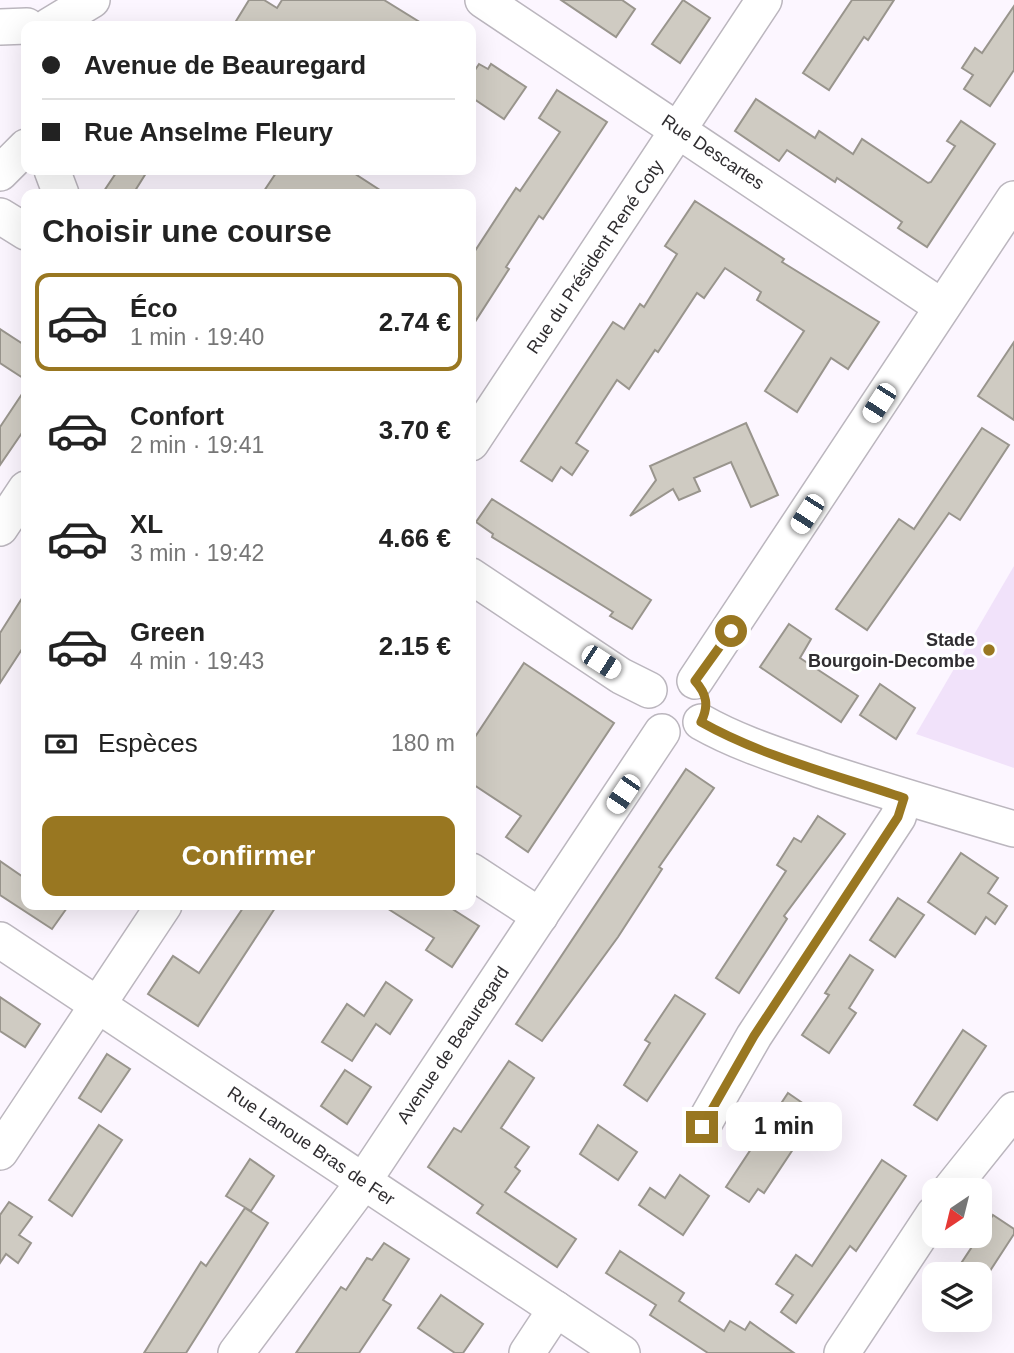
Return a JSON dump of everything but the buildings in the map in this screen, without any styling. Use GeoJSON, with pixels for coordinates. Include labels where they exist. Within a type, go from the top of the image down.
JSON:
{"type":"FeatureCollection","features":[{"type":"Feature","properties":{"kind":"street"},"geometry":{"type":"LineString","coordinates":[[34,0],[37,16],[35,21]]}},
{"type":"Feature","properties":{"kind":"street"},"geometry":{"type":"LineString","coordinates":[[57,21],[92,0]]}},
{"type":"Feature","properties":{"kind":"street","name":"Rue Descartes"},"geometry":{"type":"LineString","coordinates":[[483,0],[942,307]]}},
{"type":"Feature","properties":{"kind":"street","name":"Rue du Président René Coty"},"geometry":{"type":"LineString","coordinates":[[476,435],[764,0]]}},
{"type":"Feature","properties":{"kind":"street"},"geometry":{"type":"LineString","coordinates":[[0,27],[21,26]]}},
{"type":"Feature","properties":{"kind":"street"},"geometry":{"type":"LineString","coordinates":[[0,173],[21,152]]}},
{"type":"Feature","properties":{"kind":"street"},"geometry":{"type":"LineString","coordinates":[[695,681],[1014,199]]}},
{"type":"Feature","properties":{"kind":"street"},"geometry":{"type":"LineString","coordinates":[[0,216],[21,229]]}},
{"type":"Feature","properties":{"kind":"street"},"geometry":{"type":"LineString","coordinates":[[0,528],[21,496]]}},
{"type":"Feature","properties":{"kind":"street"},"geometry":{"type":"LineString","coordinates":[[476,579],[621,676],[649,690]]}},
{"type":"Feature","properties":{"kind":"street"},"geometry":{"type":"LineString","coordinates":[[670,674],[679,674],[695,681],[701,687],[707,705],[701,722],[680,735],[662,732],[654,726],[646,709],[649,690],[654,683],[670,674]]}},
{"type":"Feature","properties":{"kind":"street"},"geometry":{"type":"LineString","coordinates":[[701,722],[723,734],[788,759],[904,798],[1014,829]]}},
{"type":"Feature","properties":{"kind":"street","name":"Avenue de Beauregard"},"geometry":{"type":"LineString","coordinates":[[236,1353],[363,1180],[662,732]]}},
{"type":"Feature","properties":{"kind":"street"},"geometry":{"type":"LineString","coordinates":[[702,1127],[754,1036],[898,817],[904,798]]}},
{"type":"Feature","properties":{"kind":"street"},"geometry":{"type":"LineString","coordinates":[[476,874],[540,916]]}},
{"type":"Feature","properties":{"kind":"street"},"geometry":{"type":"LineString","coordinates":[[0,1152],[161,910]]}},
{"type":"Feature","properties":{"kind":"street","name":"Rue Lanoue Bras de Fer"},"geometry":{"type":"LineString","coordinates":[[0,940],[622,1353]]}},
{"type":"Feature","properties":{"kind":"street"},"geometry":{"type":"LineString","coordinates":[[960,1178],[1014,1110]]}},
{"type":"Feature","properties":{"kind":"street"},"geometry":{"type":"LineString","coordinates":[[842,1353],[922,1232]]}},
{"type":"Feature","properties":{"kind":"street"},"geometry":{"type":"LineString","coordinates":[[527,1353],[556,1309]]}},
{"type":"Feature","properties":{"kind":"shaded area","name":"Stade Bourgoin-Decombe"},"geometry":{"type":"Polygon","coordinates":[[[1014,566],[1014,768],[916,734],[1014,566]]]}},
{"type":"Feature","properties":{"kind":"place","name":"Stade Bourgoin-Decombe"},"geometry":{"type":"Point","coordinates":[989,650]}},
{"type":"Feature","properties":{"kind":"route"},"geometry":{"type":"LineString","coordinates":[[702,1127],[754,1036],[898,817],[904,798],[788,759],[723,734],[701,722],[707,705],[701,687],[695,681],[731,631]]}}]}
